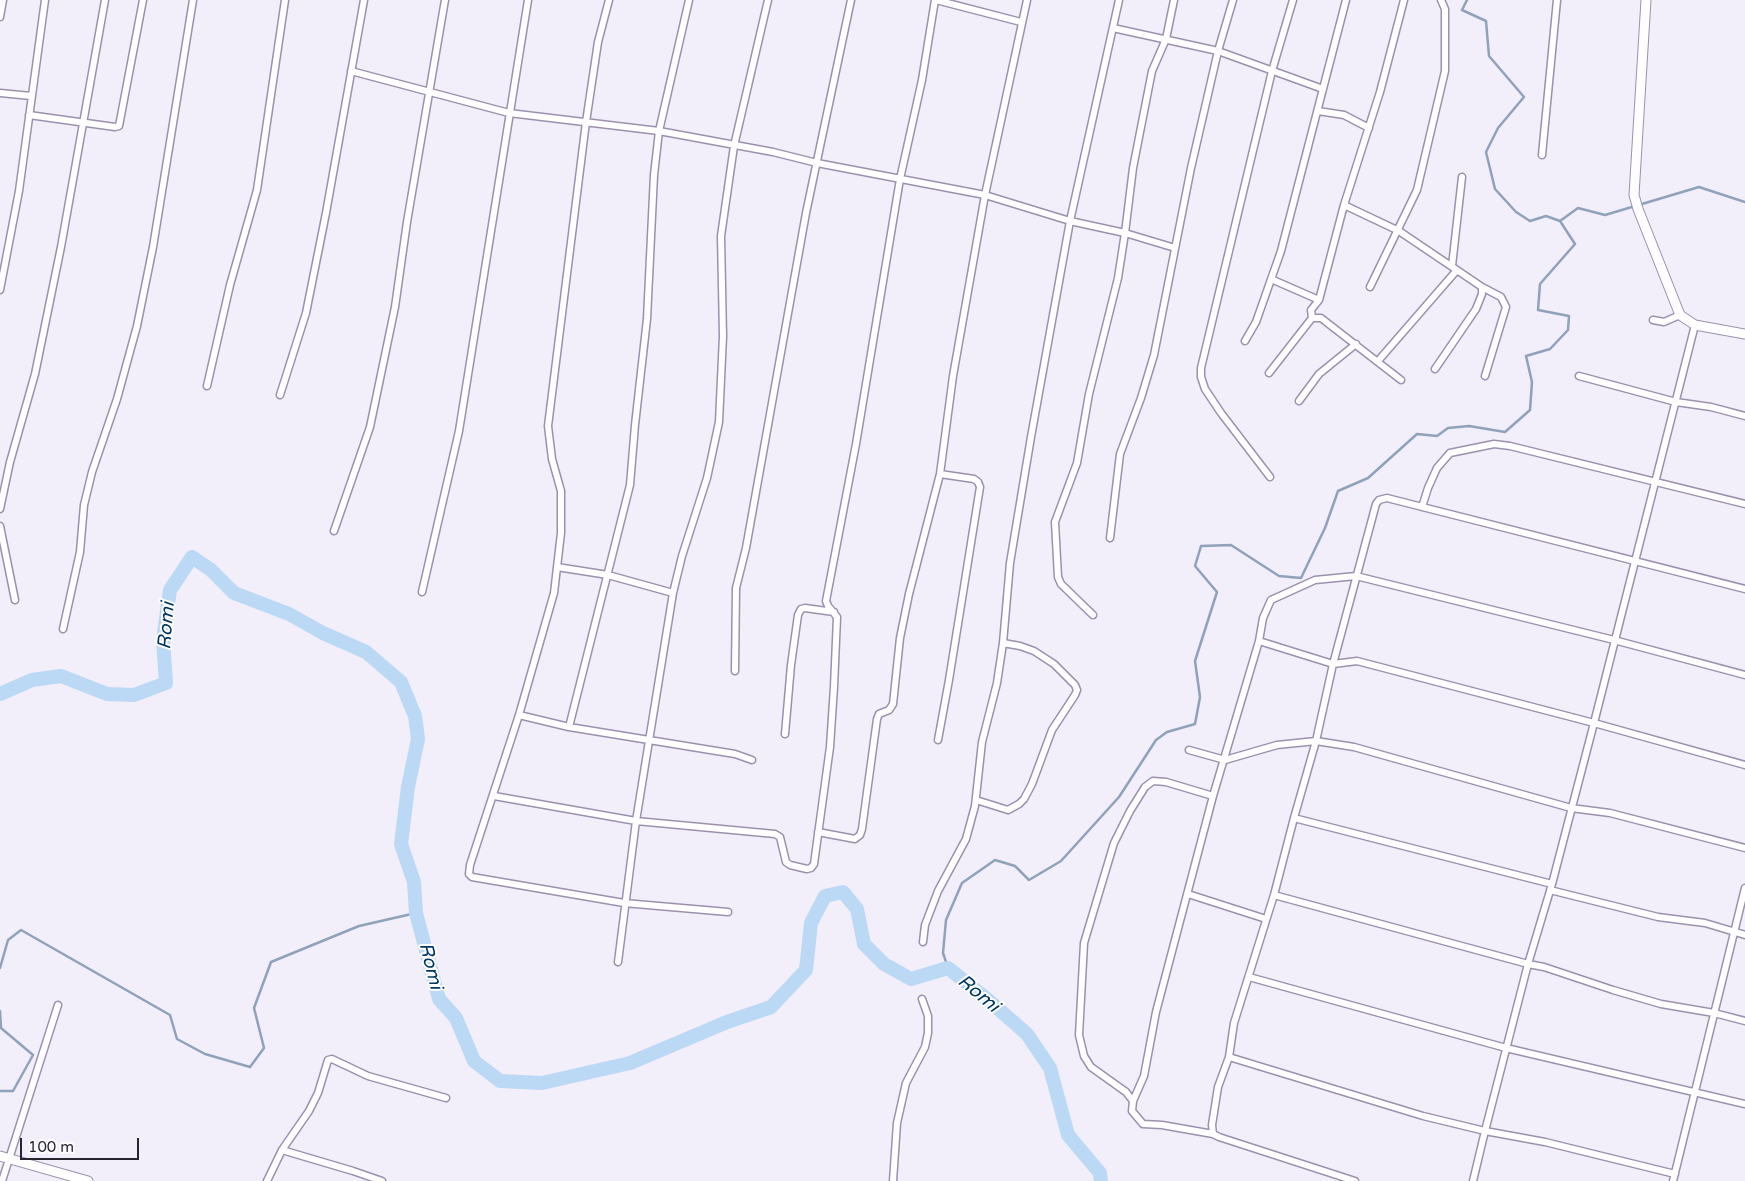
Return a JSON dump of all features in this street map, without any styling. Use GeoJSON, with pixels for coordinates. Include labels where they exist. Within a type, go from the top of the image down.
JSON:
{"type":"FeatureCollection","features":[{"type":"Feature","properties":{"kind":"street"},"geometry":{"type":"LineString","coordinates":[[0,17],[3,0]]}},
{"type":"Feature","properties":{"kind":"street"},"geometry":{"type":"LineString","coordinates":[[0,290],[19,191],[45,0]]}},
{"type":"Feature","properties":{"kind":"street"},"geometry":{"type":"LineString","coordinates":[[0,509],[10,462],[35,374],[61,247],[106,0]]}},
{"type":"Feature","properties":{"kind":"street"},"geometry":{"type":"LineString","coordinates":[[29,115],[119,126],[142,0]]}},
{"type":"Feature","properties":{"kind":"street"},"geometry":{"type":"LineString","coordinates":[[63,629],[80,552],[84,505],[92,472],[117,399],[137,326],[153,247],[193,0]]}},
{"type":"Feature","properties":{"kind":"street"},"geometry":{"type":"LineString","coordinates":[[207,386],[230,284],[257,190],[285,0]]}},
{"type":"Feature","properties":{"kind":"street"},"geometry":{"type":"LineString","coordinates":[[280,395],[306,313],[364,0]]}},
{"type":"Feature","properties":{"kind":"street"},"geometry":{"type":"LineString","coordinates":[[334,531],[370,427],[395,308],[407,222],[445,0]]}},
{"type":"Feature","properties":{"kind":"street"},"geometry":{"type":"LineString","coordinates":[[422,592],[459,431],[528,0]]}},
{"type":"Feature","properties":{"kind":"street"},"geometry":{"type":"LineString","coordinates":[[609,0],[598,42],[586,122],[548,426],[552,459],[561,491],[561,533],[554,592],[519,715],[470,865],[469,874],[472,877],[624,903],[728,912]]}},
{"type":"Feature","properties":{"kind":"street"},"geometry":{"type":"LineString","coordinates":[[569,727],[630,485],[648,319],[654,175],[659,131],[689,0]]}},
{"type":"Feature","properties":{"kind":"street"},"geometry":{"type":"LineString","coordinates":[[618,962],[624,903],[636,822],[673,593],[682,556],[707,478],[718,422],[723,336],[720,276],[721,236],[734,146],[768,0]]}},
{"type":"Feature","properties":{"kind":"street"},"geometry":{"type":"LineString","coordinates":[[735,670],[736,588],[746,548],[806,213],[851,0]]}},
{"type":"Feature","properties":{"kind":"street"},"geometry":{"type":"LineString","coordinates":[[494,796],[636,822],[776,834],[780,837],[786,862],[790,865],[808,869],[814,864],[830,747],[834,687],[837,616],[826,601],[856,444],[900,179],[922,80],[936,0],[1021,22]]}},
{"type":"Feature","properties":{"kind":"street"},"geometry":{"type":"LineString","coordinates":[[818,832],[855,839],[862,829],[877,719],[879,714],[889,710],[893,704],[900,638],[907,602],[940,474],[953,376],[985,195],[1027,0]]}},
{"type":"Feature","properties":{"kind":"street"},"geometry":{"type":"LineString","coordinates":[[923,942],[925,925],[938,891],[966,839],[976,800],[982,742],[997,683],[1012,554],[1031,437],[1070,221],[1119,0]]}},
{"type":"Feature","properties":{"kind":"street"},"geometry":{"type":"LineString","coordinates":[[1093,615],[1062,584],[1058,577],[1055,522],[1077,463],[1088,394],[1118,278],[1126,233],[1133,168],[1152,71],[1166,38],[1174,0]]}},
{"type":"Feature","properties":{"kind":"street"},"geometry":{"type":"LineString","coordinates":[[1110,538],[1120,454],[1141,398],[1154,355],[1191,168],[1218,51],[1233,0]]}},
{"type":"Feature","properties":{"kind":"street"},"geometry":{"type":"LineString","coordinates":[[1270,477],[1205,389],[1201,377],[1201,368],[1272,71],[1293,0]]}},
{"type":"Feature","properties":{"kind":"street"},"geometry":{"type":"LineString","coordinates":[[1245,341],[1256,322],[1281,250],[1346,0]]}},
{"type":"Feature","properties":{"kind":"street"},"geometry":{"type":"LineString","coordinates":[[1268,373],[1312,318],[1311,310],[1319,300],[1344,205],[1380,92],[1404,0]]}},
{"type":"Feature","properties":{"kind":"street"},"geometry":{"type":"LineString","coordinates":[[1370,288],[1417,190],[1446,71],[1445,9],[1441,0]]}},
{"type":"Feature","properties":{"kind":"street"},"geometry":{"type":"LineString","coordinates":[[1542,155],[1557,0]]}},
{"type":"Feature","properties":{"kind":"street"},"geometry":{"type":"LineString","coordinates":[[1646,0],[1634,195],[1680,315],[1694,325],[1745,334]]}},
{"type":"Feature","properties":{"kind":"street"},"geometry":{"type":"LineString","coordinates":[[1113,28],[1166,38],[1218,51],[1324,90]]}},
{"type":"Feature","properties":{"kind":"street"},"geometry":{"type":"LineString","coordinates":[[351,72],[510,113],[659,131],[985,195],[1070,221],[1126,233],[1175,248]]}},
{"type":"Feature","properties":{"kind":"street"},"geometry":{"type":"LineString","coordinates":[[0,93],[31,96]]}},
{"type":"Feature","properties":{"kind":"street"},"geometry":{"type":"LineString","coordinates":[[1318,111],[1344,115],[1368,128]]}},
{"type":"Feature","properties":{"kind":"street"},"geometry":{"type":"LineString","coordinates":[[1378,361],[1454,268],[1462,177]]}},
{"type":"Feature","properties":{"kind":"street"},"geometry":{"type":"LineString","coordinates":[[1344,205],[1398,231],[1482,287],[1501,297],[1506,307],[1485,376]]}},
{"type":"Feature","properties":{"kind":"street"},"geometry":{"type":"LineString","coordinates":[[1271,279],[1319,300]]}},
{"type":"Feature","properties":{"kind":"street"},"geometry":{"type":"LineString","coordinates":[[1435,369],[1476,309],[1482,294],[1482,287]]}},
{"type":"Feature","properties":{"kind":"street"},"geometry":{"type":"LineString","coordinates":[[1653,320],[1664,322],[1680,315]]}},
{"type":"Feature","properties":{"kind":"street"},"geometry":{"type":"LineString","coordinates":[[1312,318],[1321,318],[1402,380]]}},
{"type":"Feature","properties":{"kind":"street"},"geometry":{"type":"LineString","coordinates":[[1473,1181],[1484,1131],[1528,964],[1551,887],[1594,723],[1694,325]]}},
{"type":"Feature","properties":{"kind":"street"},"geometry":{"type":"LineString","coordinates":[[1299,401],[1319,374],[1356,344]]}},
{"type":"Feature","properties":{"kind":"street"},"geometry":{"type":"LineString","coordinates":[[1579,376],[1676,402],[1711,407],[1745,416]]}},
{"type":"Feature","properties":{"kind":"street"},"geometry":{"type":"LineString","coordinates":[[1422,507],[1437,468],[1450,452],[1494,444],[1510,446],[1745,504]]}},
{"type":"Feature","properties":{"kind":"street"},"geometry":{"type":"LineString","coordinates":[[938,740],[980,488],[978,482],[974,479],[940,474]]}},
{"type":"Feature","properties":{"kind":"street"},"geometry":{"type":"LineString","coordinates":[[1213,1134],[1212,1126],[1218,1088],[1229,1057],[1234,1022],[1274,895],[1316,740],[1356,576],[1376,504],[1379,500],[1386,498],[1745,589]]}},
{"type":"Feature","properties":{"kind":"street"},"geometry":{"type":"LineString","coordinates":[[0,526],[15,600]]}},
{"type":"Feature","properties":{"kind":"street"},"geometry":{"type":"LineString","coordinates":[[557,567],[608,575],[673,593]]}},
{"type":"Feature","properties":{"kind":"street"},"geometry":{"type":"LineString","coordinates":[[1355,1181],[1213,1134],[1162,1125],[1143,1124],[1132,1111],[1133,1101],[1144,1076],[1156,1012],[1214,796],[1259,641],[1263,618],[1270,600],[1315,580],[1356,576],[1614,640],[1745,675]]}},
{"type":"Feature","properties":{"kind":"street"},"geometry":{"type":"LineString","coordinates":[[785,734],[798,614],[801,609],[805,608],[834,612]]}},
{"type":"Feature","properties":{"kind":"street"},"geometry":{"type":"LineString","coordinates":[[1259,641],[1333,664],[1357,662],[1594,723],[1745,766]]}},
{"type":"Feature","properties":{"kind":"street"},"geometry":{"type":"LineString","coordinates":[[976,800],[1008,810],[1024,799],[1032,784],[1052,730],[1077,690],[1075,685],[1054,664],[1034,651],[1003,643]]}},
{"type":"Feature","properties":{"kind":"street"},"geometry":{"type":"LineString","coordinates":[[519,715],[569,727],[735,754],[752,760]]}},
{"type":"Feature","properties":{"kind":"street"},"geometry":{"type":"LineString","coordinates":[[1189,750],[1225,760],[1277,745],[1316,740],[1354,747],[1571,808],[1610,813],[1745,848]]}},
{"type":"Feature","properties":{"kind":"street"},"geometry":{"type":"LineString","coordinates":[[1133,1101],[1126,1092],[1091,1067],[1084,1056],[1079,1035],[1084,943],[1114,843],[1145,787],[1153,781],[1166,782],[1214,796]]}},
{"type":"Feature","properties":{"kind":"street"},"geometry":{"type":"LineString","coordinates":[[1294,818],[1551,887],[1658,918],[1705,923],[1745,935]]}},
{"type":"Feature","properties":{"kind":"street"},"geometry":{"type":"LineString","coordinates":[[1229,1057],[1423,1116],[1484,1131],[1545,1142],[1674,1178],[1745,888]]}},
{"type":"Feature","properties":{"kind":"street"},"geometry":{"type":"LineString","coordinates":[[1188,894],[1266,919]]}},
{"type":"Feature","properties":{"kind":"street"},"geometry":{"type":"LineString","coordinates":[[1274,895],[1544,967],[1662,1004],[1714,1013],[1745,1022]]}},
{"type":"Feature","properties":{"kind":"street"},"geometry":{"type":"LineString","coordinates":[[1249,977],[1506,1048],[1745,1104]]}},
{"type":"Feature","properties":{"kind":"street"},"geometry":{"type":"LineString","coordinates":[[893,1181],[897,1123],[906,1084],[925,1047],[928,1033],[928,1016],[922,999]]}},
{"type":"Feature","properties":{"kind":"street"},"geometry":{"type":"LineString","coordinates":[[2,1181],[4,1157],[58,1005]]}},
{"type":"Feature","properties":{"kind":"street"},"geometry":{"type":"LineString","coordinates":[[267,1181],[282,1150],[309,1111],[318,1092],[328,1060],[332,1059],[368,1076],[446,1098]]}},
{"type":"Feature","properties":{"kind":"street"},"geometry":{"type":"LineString","coordinates":[[282,1150],[352,1170],[382,1181]]}},
{"type":"Feature","properties":{"kind":"street"},"geometry":{"type":"LineString","coordinates":[[4,1157],[88,1181]]}},
{"type":"Feature","properties":{"kind":"waterway"},"geometry":{"type":"LineString","coordinates":[[948,968],[943,953],[946,920],[962,883],[995,860],[1015,866],[1029,880],[1061,861],[1119,797],[1156,740],[1167,732],[1195,724],[1200,697],[1195,661],[1217,592],[1195,566],[1201,546],[1231,545],[1279,576],[1301,578],[1325,528],[1338,491],[1368,478],[1417,434],[1437,436],[1448,428],[1469,426],[1505,432],[1530,410],[1532,382],[1526,356],[1550,349],[1568,330],[1569,316],[1538,310],[1540,284],[1575,244],[1560,221],[1546,216],[1530,221],[1516,212],[1495,189],[1486,152],[1498,128],[1524,97],[1489,56],[1486,21],[1462,10],[1467,0]]}},
{"type":"Feature","properties":{"kind":"waterway"},"geometry":{"type":"LineString","coordinates":[[1560,221],[1578,208],[1605,215],[1699,187],[1745,202]]}},
{"type":"Feature","properties":{"kind":"waterway","name":"Romi"},"geometry":{"type":"LineString","coordinates":[[0,694],[32,680],[61,676],[107,694],[134,695],[166,683],[163,640],[170,590],[192,557],[211,570],[234,593],[289,614],[323,633],[366,652],[401,682],[415,716],[418,739],[408,787],[401,844],[414,882],[416,913],[439,999],[456,1018],[474,1061],[500,1081],[542,1083],[630,1063],[727,1022],[771,1007],[806,970],[811,923],[825,896],[843,892],[857,909],[864,944],[884,964],[911,979],[948,968],[1027,1034],[1050,1068],[1068,1135],[1100,1173],[1101,1181]]}},
{"type":"Feature","properties":{"kind":"waterway"},"geometry":{"type":"LineString","coordinates":[[0,968],[8,940],[21,930],[170,1015],[177,1039],[205,1054],[250,1067],[264,1048],[254,1008],[271,962],[359,926],[416,913]]}},
{"type":"Feature","properties":{"kind":"waterway"},"geometry":{"type":"LineString","coordinates":[[0,1011],[1,1028],[33,1055],[13,1091],[0,1091]]}}]}
